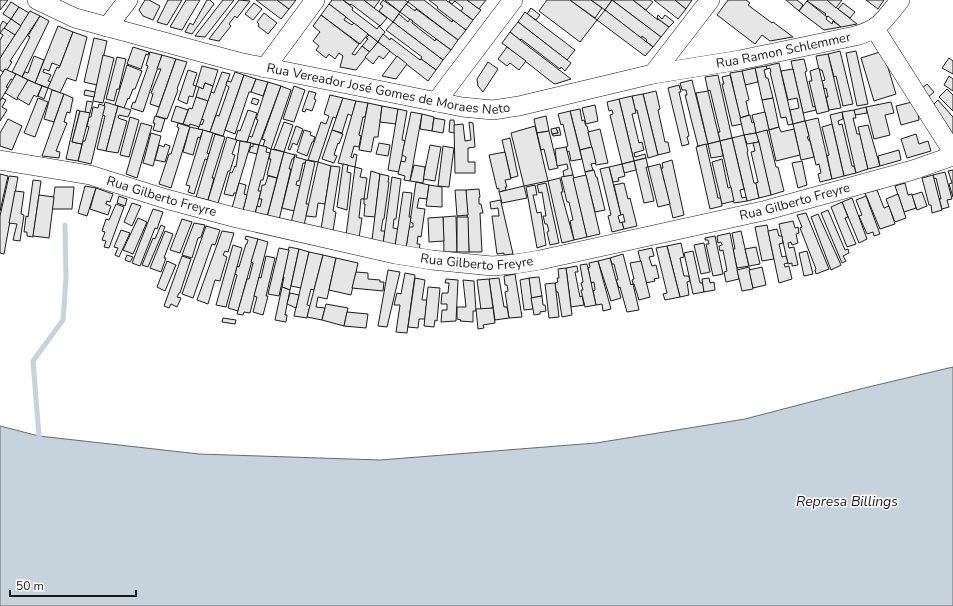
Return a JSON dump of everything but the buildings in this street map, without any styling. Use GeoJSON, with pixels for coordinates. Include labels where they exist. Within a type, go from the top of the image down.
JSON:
{"type":"FeatureCollection","features":[{"type":"Feature","properties":{"kind":"street","name":"Rua Vereador José Gomes de Moraes Neto"},"geometry":{"type":"LineString","coordinates":[[37,0],[75,18],[265,68],[469,108],[492,110],[519,106],[653,74]]}},
{"type":"Feature","properties":{"kind":"street"},"geometry":{"type":"LineString","coordinates":[[107,27],[128,0]]}},
{"type":"Feature","properties":{"kind":"street"},"geometry":{"type":"LineString","coordinates":[[265,68],[315,0]]}},
{"type":"Feature","properties":{"kind":"street"},"geometry":{"type":"LineString","coordinates":[[436,102],[513,0]]}},
{"type":"Feature","properties":{"kind":"street"},"geometry":{"type":"LineString","coordinates":[[653,74],[710,0]]}},
{"type":"Feature","properties":{"kind":"street","name":"Rua Ramon Schlemmer"},"geometry":{"type":"LineString","coordinates":[[653,74],[740,60],[867,33],[875,29],[888,16],[900,0]]}},
{"type":"Feature","properties":{"kind":"street"},"geometry":{"type":"LineString","coordinates":[[875,29],[953,152]]}},
{"type":"Feature","properties":{"kind":"street","name":"Rua Gilberto Freyre"},"geometry":{"type":"LineString","coordinates":[[0,160],[90,175],[166,199],[237,218],[395,254],[432,260],[492,266],[540,260],[767,210],[913,170],[953,156]]}},
{"type":"Feature","properties":{"kind":"water","name":"Represa Billings"},"geometry":{"type":"Polygon","coordinates":[[[953,367],[953,606],[0,606],[0,426],[39,436],[199,454],[380,460],[596,443],[745,419],[864,388],[953,367]]]}},
{"type":"Feature","properties":{"kind":"waterway"},"geometry":{"type":"LineString","coordinates":[[39,436],[33,361],[63,320],[66,278],[65,225]]}}]}
